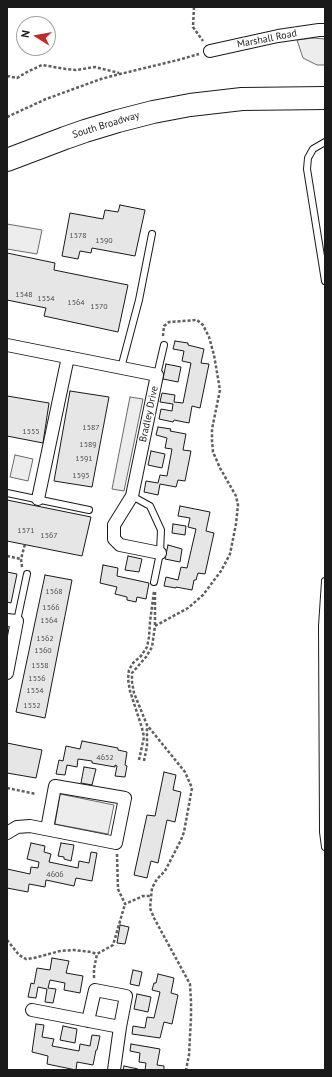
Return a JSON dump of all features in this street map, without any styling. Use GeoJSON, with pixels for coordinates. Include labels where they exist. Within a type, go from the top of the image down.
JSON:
{"type":"FeatureCollection","features":[{"type":"Feature","properties":{"kind":"highway","name":"South Broadway"},"geometry":{"type":"LineString","coordinates":[[7,160],[65,138],[118,121],[160,110],[242,99],[325,98]]}},
{"type":"Feature","properties":{"kind":"street","name":"Marshall Road"},"geometry":{"type":"LineString","coordinates":[[210,51],[278,36],[325,30]]}},
{"type":"Feature","properties":{"kind":"street","name":"Bradley Drive"},"geometry":{"type":"LineString","coordinates":[[7,345],[157,375],[132,496],[114,525],[114,539],[120,545],[160,553]]}},
{"type":"Feature","properties":{"kind":"street"},"geometry":{"type":"LineString","coordinates":[[38,499],[68,357]]}},
{"type":"Feature","properties":{"kind":"street"},"geometry":{"type":"LineString","coordinates":[[7,673],[12,620]]}},
{"type":"Feature","properties":{"kind":"street"},"geometry":{"type":"LineString","coordinates":[[7,833],[17,827],[30,826],[116,843],[125,798],[55,786],[47,829]]}},
{"type":"Feature","properties":{"kind":"street"},"geometry":{"type":"LineString","coordinates":[[88,1021],[94,990],[126,996],[114,1070]]}},
{"type":"Feature","properties":{"kind":"street"},"geometry":{"type":"LineString","coordinates":[[32,1010],[120,1027]]}},
{"type":"Feature","properties":{"kind":"lane"},"geometry":{"type":"LineString","coordinates":[[325,142],[313,150],[308,158],[307,169],[325,281]]}},
{"type":"Feature","properties":{"kind":"lane"},"geometry":{"type":"LineString","coordinates":[[121,368],[139,300],[152,234]]}},
{"type":"Feature","properties":{"kind":"lane"},"geometry":{"type":"LineString","coordinates":[[157,375],[164,345]]}},
{"type":"Feature","properties":{"kind":"lane"},"geometry":{"type":"LineString","coordinates":[[7,492],[89,510]]}},
{"type":"Feature","properties":{"kind":"lane"},"geometry":{"type":"LineString","coordinates":[[132,496],[150,506],[161,530],[160,553],[154,582]]}},
{"type":"Feature","properties":{"kind":"lane"},"geometry":{"type":"LineString","coordinates":[[12,620],[27,574]]}},
{"type":"Feature","properties":{"kind":"lane"},"geometry":{"type":"LineString","coordinates":[[325,581],[322,626],[323,832],[325,848]]}},
{"type":"Feature","properties":{"kind":"path"},"geometry":{"type":"LineString","coordinates":[[7,117],[46,99],[120,74],[210,51],[194,27],[194,7]]}},
{"type":"Feature","properties":{"kind":"path"},"geometry":{"type":"LineString","coordinates":[[7,76],[17,78],[42,65],[76,70],[95,67],[120,74]]}},
{"type":"Feature","properties":{"kind":"path"},"geometry":{"type":"LineString","coordinates":[[155,626],[188,608],[203,595],[222,571],[230,554],[238,512],[236,496],[220,468],[213,452],[212,429],[220,390],[214,355],[203,325],[197,320],[169,322],[164,326],[162,334],[164,345]]}},
{"type":"Feature","properties":{"kind":"path"},"geometry":{"type":"LineString","coordinates":[[23,567],[21,559],[25,544]]}},
{"type":"Feature","properties":{"kind":"path"},"geometry":{"type":"LineString","coordinates":[[7,556],[21,559]]}},
{"type":"Feature","properties":{"kind":"path"},"geometry":{"type":"LineString","coordinates":[[139,760],[144,737],[130,691],[128,670],[147,647],[155,588],[155,626],[152,647],[146,657],[132,673],[132,682],[134,693],[147,725],[185,772],[192,788],[184,832],[181,840],[165,871],[157,879],[152,888],[150,896],[150,908],[154,918],[190,984],[191,1018],[189,1055],[186,1070]]}},
{"type":"Feature","properties":{"kind":"path"},"geometry":{"type":"LineString","coordinates":[[144,761],[147,746],[147,725]]}},
{"type":"Feature","properties":{"kind":"path"},"geometry":{"type":"LineString","coordinates":[[7,788],[36,794]]}},
{"type":"Feature","properties":{"kind":"path"},"geometry":{"type":"LineString","coordinates":[[7,940],[19,955],[26,959],[60,951],[74,950],[96,954],[113,945],[125,904],[118,888],[116,843]]}},
{"type":"Feature","properties":{"kind":"path"},"geometry":{"type":"LineString","coordinates":[[125,904],[144,896],[150,896]]}},
{"type":"Feature","properties":{"kind":"path"},"geometry":{"type":"LineString","coordinates":[[94,990],[96,954]]}},
{"type":"Feature","properties":{"kind":"shaded area"},"geometry":{"type":"Polygon","coordinates":[[[313,38],[325,39],[325,65],[317,65],[303,58],[297,40],[313,38]]]}},
{"type":"Feature","properties":{"kind":"shaded area"},"geometry":{"type":"Polygon","coordinates":[[[7,224],[42,230],[37,254],[7,249],[7,224]]]}},
{"type":"Feature","properties":{"kind":"shaded area"},"geometry":{"type":"Polygon","coordinates":[[[130,397],[143,399],[124,491],[112,489],[130,397]]]}},
{"type":"Feature","properties":{"kind":"shaded area"},"geometry":{"type":"Polygon","coordinates":[[[15,455],[33,459],[28,481],[10,477],[15,455]]]}},
{"type":"Feature","properties":{"kind":"shaded area"},"geometry":{"type":"Polygon","coordinates":[[[60,794],[114,805],[108,834],[55,824],[60,794]]]}},
{"type":"Feature","properties":{"kind":"building"},"geometry":{"type":"Polygon","coordinates":[[[120,205],[145,210],[135,256],[92,248],[91,253],[80,251],[78,259],[62,256],[70,213],[103,219],[105,210],[118,212],[120,205]]]}},
{"type":"Feature","properties":{"kind":"building"},"geometry":{"type":"Polygon","coordinates":[[[7,253],[55,263],[54,270],[128,285],[118,332],[44,316],[46,308],[7,300],[7,253]]]}},
{"type":"Feature","properties":{"kind":"building"},"geometry":{"type":"Polygon","coordinates":[[[175,341],[188,343],[188,345],[204,349],[201,363],[209,364],[200,408],[192,406],[189,423],[159,419],[161,409],[172,411],[173,404],[160,402],[162,393],[175,395],[174,402],[183,403],[191,363],[182,361],[184,351],[173,349],[175,341]]]}},
{"type":"Feature","properties":{"kind":"building"},"geometry":{"type":"Polygon","coordinates":[[[166,364],[181,367],[178,382],[163,379],[166,364]]]}},
{"type":"Feature","properties":{"kind":"building"},"geometry":{"type":"Polygon","coordinates":[[[70,391],[109,397],[92,487],[54,481],[70,391]]]}},
{"type":"Feature","properties":{"kind":"building"},"geometry":{"type":"Polygon","coordinates":[[[7,396],[49,403],[43,443],[7,436],[7,396]]]}},
{"type":"Feature","properties":{"kind":"building"},"geometry":{"type":"Polygon","coordinates":[[[158,427],[171,429],[170,431],[186,434],[183,450],[191,451],[185,481],[178,480],[176,487],[160,484],[158,495],[144,492],[146,481],[158,483],[160,475],[167,476],[172,449],[165,448],[167,438],[156,435],[158,427]]]}},
{"type":"Feature","properties":{"kind":"building"},"geometry":{"type":"Polygon","coordinates":[[[151,451],[165,454],[162,468],[148,465],[151,451]]]}},
{"type":"Feature","properties":{"kind":"building"},"geometry":{"type":"Polygon","coordinates":[[[7,500],[91,517],[82,556],[7,541],[7,500]]]}},
{"type":"Feature","properties":{"kind":"building"},"geometry":{"type":"Polygon","coordinates":[[[180,506],[210,512],[206,531],[214,533],[205,574],[198,573],[196,580],[194,580],[192,590],[164,586],[166,577],[178,580],[181,567],[187,568],[196,529],[188,527],[190,518],[178,516],[180,506]]]}},
{"type":"Feature","properties":{"kind":"building"},"geometry":{"type":"Polygon","coordinates":[[[173,524],[186,526],[185,535],[172,533],[173,524]]]}},
{"type":"Feature","properties":{"kind":"building"},"geometry":{"type":"Polygon","coordinates":[[[168,545],[182,549],[180,562],[165,559],[168,545]]]}},
{"type":"Feature","properties":{"kind":"building"},"geometry":{"type":"Polygon","coordinates":[[[128,556],[142,559],[139,572],[125,570],[128,556]]]}},
{"type":"Feature","properties":{"kind":"building"},"geometry":{"type":"Polygon","coordinates":[[[103,565],[118,568],[117,576],[149,583],[146,599],[137,597],[136,602],[127,600],[127,597],[115,594],[117,587],[100,583],[103,565]]]}},
{"type":"Feature","properties":{"kind":"building"},"geometry":{"type":"Polygon","coordinates":[[[7,572],[17,574],[11,603],[7,602],[7,572]]]}},
{"type":"Feature","properties":{"kind":"building"},"geometry":{"type":"Polygon","coordinates":[[[45,575],[72,580],[45,718],[16,712],[45,575]]]}},
{"type":"Feature","properties":{"kind":"building"},"geometry":{"type":"Polygon","coordinates":[[[82,741],[118,748],[118,750],[127,752],[125,777],[115,776],[117,766],[115,765],[115,767],[78,759],[77,767],[67,765],[65,775],[56,774],[59,760],[63,761],[66,746],[80,749],[82,741]]]}},
{"type":"Feature","properties":{"kind":"building"},"geometry":{"type":"Polygon","coordinates":[[[7,743],[42,750],[36,778],[7,773],[7,743]]]}},
{"type":"Feature","properties":{"kind":"building"},"geometry":{"type":"Polygon","coordinates":[[[84,767],[96,769],[92,785],[81,783],[84,767]]]}},
{"type":"Feature","properties":{"kind":"building"},"geometry":{"type":"Polygon","coordinates":[[[164,772],[176,775],[173,790],[181,792],[175,822],[167,820],[158,863],[151,861],[147,878],[134,875],[147,815],[155,816],[164,772]]]}},
{"type":"Feature","properties":{"kind":"building"},"geometry":{"type":"Polygon","coordinates":[[[31,843],[45,846],[44,852],[51,854],[49,862],[78,868],[79,861],[89,863],[91,852],[97,853],[92,881],[76,878],[74,886],[46,880],[45,887],[29,884],[28,892],[7,888],[7,869],[30,874],[31,867],[38,868],[39,862],[27,859],[31,843]]]}},
{"type":"Feature","properties":{"kind":"building"},"geometry":{"type":"Polygon","coordinates":[[[61,843],[74,845],[71,861],[64,859],[64,857],[58,856],[61,843]]]}},
{"type":"Feature","properties":{"kind":"building"},"geometry":{"type":"Polygon","coordinates":[[[120,925],[129,927],[125,944],[117,943],[120,925]]]}},
{"type":"Feature","properties":{"kind":"building"},"geometry":{"type":"Polygon","coordinates":[[[52,958],[69,961],[66,973],[83,976],[80,993],[64,990],[65,983],[50,980],[48,988],[56,989],[53,1003],[45,1002],[47,989],[38,987],[36,998],[28,997],[31,983],[34,984],[37,968],[50,970],[52,958]]]}},
{"type":"Feature","properties":{"kind":"building"},"geometry":{"type":"Polygon","coordinates":[[[133,970],[142,972],[139,986],[130,984],[133,970]]]}},
{"type":"Feature","properties":{"kind":"building"},"geometry":{"type":"Polygon","coordinates":[[[158,974],[174,978],[171,993],[178,995],[172,1024],[164,1022],[160,1038],[132,1034],[133,1026],[145,1028],[147,1017],[154,1018],[160,992],[152,990],[154,983],[156,983],[158,974]]]}},
{"type":"Feature","properties":{"kind":"building"},"geometry":{"type":"Polygon","coordinates":[[[137,994],[151,997],[148,1012],[134,1009],[137,994]]]}},
{"type":"Feature","properties":{"kind":"building"},"geometry":{"type":"Polygon","coordinates":[[[36,1024],[44,1025],[42,1037],[54,1039],[52,1046],[79,1051],[80,1044],[90,1046],[92,1035],[100,1036],[93,1065],[77,1062],[76,1070],[47,1064],[48,1056],[32,1052],[36,1024]]]}},
{"type":"Feature","properties":{"kind":"building"},"geometry":{"type":"Polygon","coordinates":[[[63,1026],[77,1029],[75,1043],[60,1040],[63,1026]]]}},
{"type":"Feature","properties":{"kind":"building"},"geometry":{"type":"Polygon","coordinates":[[[131,1044],[160,1049],[157,1065],[164,1066],[164,1070],[145,1070],[146,1063],[139,1062],[140,1053],[130,1051],[131,1044]]]}},
{"type":"Feature","properties":{"kind":"building"},"geometry":{"type":"Polygon","coordinates":[[[124,1066],[138,1069],[138,1070],[123,1070],[124,1066]]]}}]}
